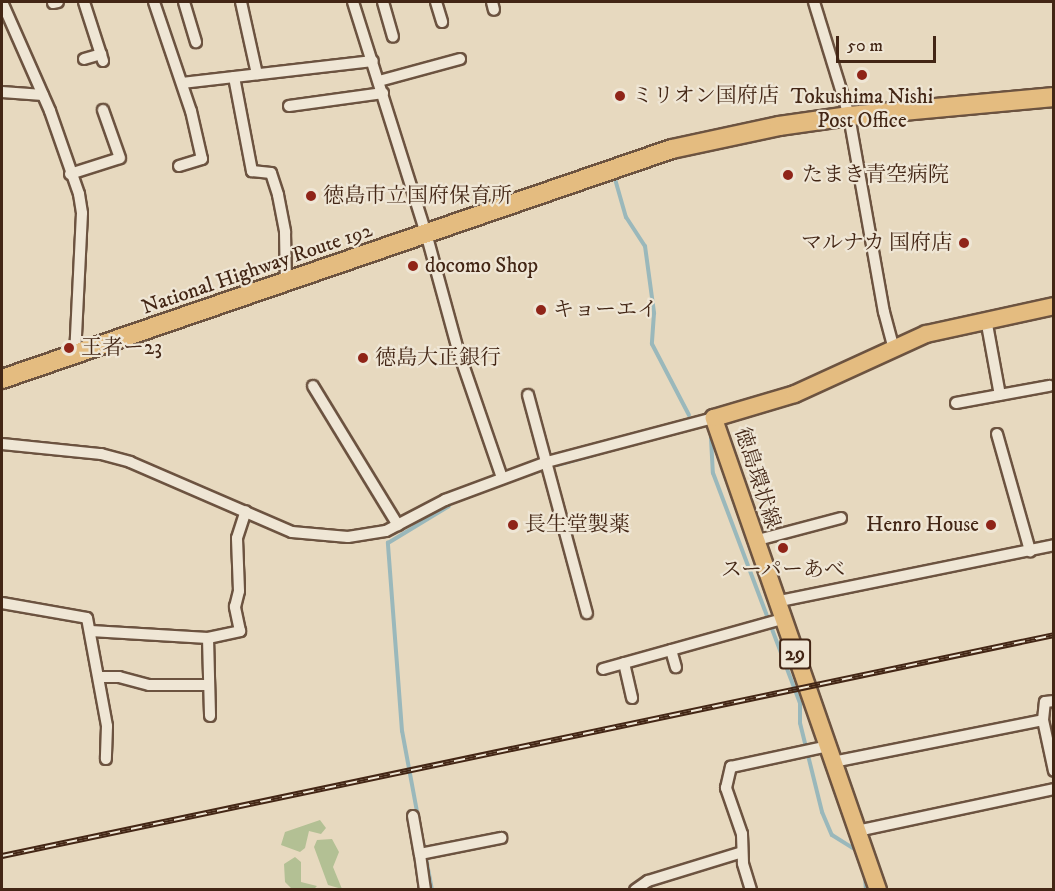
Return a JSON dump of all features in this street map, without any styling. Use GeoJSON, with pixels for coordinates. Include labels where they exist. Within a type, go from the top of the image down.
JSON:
{"type":"FeatureCollection","features":[{"type":"Feature","properties":{"kind":"highway","name":"National Highway Route 192"},"geometry":{"type":"LineString","coordinates":[[2,379],[75,356],[672,148],[779,126],[849,116],[1053,97]]}},
{"type":"Feature","properties":{"kind":"main road","name":"徳島環状線"},"geometry":{"type":"LineString","coordinates":[[878,890],[828,746],[773,621],[776,602],[714,418],[795,394],[926,334],[1053,306]]}},
{"type":"Feature","properties":{"kind":"street"},"geometry":{"type":"LineString","coordinates":[[2,2],[43,96],[82,213],[75,356]]}},
{"type":"Feature","properties":{"kind":"street"},"geometry":{"type":"LineString","coordinates":[[84,2],[102,57],[84,59]]}},
{"type":"Feature","properties":{"kind":"street"},"geometry":{"type":"LineString","coordinates":[[154,2],[182,83],[201,159],[179,166]]}},
{"type":"Feature","properties":{"kind":"street"},"geometry":{"type":"LineString","coordinates":[[184,2],[196,42]]}},
{"type":"Feature","properties":{"kind":"street"},"geometry":{"type":"LineString","coordinates":[[241,2],[257,74]]}},
{"type":"Feature","properties":{"kind":"street"},"geometry":{"type":"LineString","coordinates":[[353,2],[374,62],[426,233],[458,350],[502,478]]}},
{"type":"Feature","properties":{"kind":"street"},"geometry":{"type":"LineString","coordinates":[[383,2],[393,37]]}},
{"type":"Feature","properties":{"kind":"street"},"geometry":{"type":"LineString","coordinates":[[436,2],[442,22]]}},
{"type":"Feature","properties":{"kind":"street"},"geometry":{"type":"LineString","coordinates":[[814,2],[849,116],[884,312],[894,350]]}},
{"type":"Feature","properties":{"kind":"street"},"geometry":{"type":"LineString","coordinates":[[379,81],[460,59]]}},
{"type":"Feature","properties":{"kind":"street"},"geometry":{"type":"LineString","coordinates":[[182,83],[374,62]]}},
{"type":"Feature","properties":{"kind":"street"},"geometry":{"type":"LineString","coordinates":[[234,77],[252,171],[271,173],[278,195],[285,232],[286,283]]}},
{"type":"Feature","properties":{"kind":"street"},"geometry":{"type":"LineString","coordinates":[[2,92],[43,96]]}},
{"type":"Feature","properties":{"kind":"street"},"geometry":{"type":"LineString","coordinates":[[289,106],[383,93]]}},
{"type":"Feature","properties":{"kind":"street"},"geometry":{"type":"LineString","coordinates":[[70,174],[120,158],[103,110]]}},
{"type":"Feature","properties":{"kind":"street"},"geometry":{"type":"LineString","coordinates":[[986,319],[1000,395]]}},
{"type":"Feature","properties":{"kind":"street"},"geometry":{"type":"LineString","coordinates":[[313,386],[398,525]]}},
{"type":"Feature","properties":{"kind":"street"},"geometry":{"type":"LineString","coordinates":[[956,403],[1049,386]]}},
{"type":"Feature","properties":{"kind":"street"},"geometry":{"type":"LineString","coordinates":[[528,395],[587,613]]}},
{"type":"Feature","properties":{"kind":"street"},"geometry":{"type":"LineString","coordinates":[[2,447],[111,457],[292,532],[318,537],[372,534],[398,525],[445,500],[547,462],[714,418]]}},
{"type":"Feature","properties":{"kind":"street"},"geometry":{"type":"LineString","coordinates":[[997,434],[1030,551]]}},
{"type":"Feature","properties":{"kind":"street"},"geometry":{"type":"LineString","coordinates":[[91,631],[208,638],[240,631],[235,607],[239,591],[237,538],[246,511]]}},
{"type":"Feature","properties":{"kind":"street"},"geometry":{"type":"LineString","coordinates":[[754,541],[841,518]]}},
{"type":"Feature","properties":{"kind":"street"},"geometry":{"type":"LineString","coordinates":[[776,602],[1053,545]]}},
{"type":"Feature","properties":{"kind":"street"},"geometry":{"type":"LineString","coordinates":[[2,603],[87,618],[100,677],[107,726],[106,759]]}},
{"type":"Feature","properties":{"kind":"street"},"geometry":{"type":"LineString","coordinates":[[603,669],[773,621]]}},
{"type":"Feature","properties":{"kind":"street"},"geometry":{"type":"LineString","coordinates":[[208,638],[210,716]]}},
{"type":"Feature","properties":{"kind":"street"},"geometry":{"type":"LineString","coordinates":[[714,638],[717,649]]}},
{"type":"Feature","properties":{"kind":"street"},"geometry":{"type":"LineString","coordinates":[[671,650],[676,668]]}},
{"type":"Feature","properties":{"kind":"street"},"geometry":{"type":"LineString","coordinates":[[624,663],[632,698]]}},
{"type":"Feature","properties":{"kind":"street"},"geometry":{"type":"LineString","coordinates":[[100,677],[119,677],[149,686],[209,685]]}},
{"type":"Feature","properties":{"kind":"street"},"geometry":{"type":"LineString","coordinates":[[1053,701],[1045,702],[1043,720],[1053,771]]}},
{"type":"Feature","properties":{"kind":"street"},"geometry":{"type":"LineString","coordinates":[[833,762],[1043,720]]}},
{"type":"Feature","properties":{"kind":"street"},"geometry":{"type":"LineString","coordinates":[[751,890],[742,852],[741,834],[726,788],[731,767],[805,749],[828,746]]}},
{"type":"Feature","properties":{"kind":"street"},"geometry":{"type":"LineString","coordinates":[[857,831],[1053,789]]}},
{"type":"Feature","properties":{"kind":"street"},"geometry":{"type":"LineString","coordinates":[[413,816],[425,853],[425,890]]}},
{"type":"Feature","properties":{"kind":"street"},"geometry":{"type":"LineString","coordinates":[[425,853],[501,838]]}},
{"type":"Feature","properties":{"kind":"street"},"geometry":{"type":"LineString","coordinates":[[635,890],[648,881],[742,852]]}},
{"type":"Feature","properties":{"kind":"green space"},"geometry":{"type":"Polygon","coordinates":[[[320,820],[326,828],[321,834],[309,831],[305,848],[300,852],[281,845],[285,832],[320,820]]]}},
{"type":"Feature","properties":{"kind":"green space"},"geometry":{"type":"Polygon","coordinates":[[[332,839],[339,852],[333,867],[342,889],[328,885],[314,847],[317,840],[332,839]]]}},
{"type":"Feature","properties":{"kind":"green space"},"geometry":{"type":"Polygon","coordinates":[[[295,857],[301,862],[301,882],[317,886],[314,889],[292,889],[285,882],[284,864],[295,857]]]}},
{"type":"Feature","properties":{"kind":"waterway"},"geometry":{"type":"LineString","coordinates":[[615,179],[626,217],[645,246],[654,313],[652,344],[689,415]]}},
{"type":"Feature","properties":{"kind":"waterway"},"geometry":{"type":"LineString","coordinates":[[711,438],[713,473],[800,703],[800,723],[822,812],[832,835],[856,850]]}},
{"type":"Feature","properties":{"kind":"waterway"},"geometry":{"type":"LineString","coordinates":[[557,465],[595,455]]}},
{"type":"Feature","properties":{"kind":"waterway"},"geometry":{"type":"LineString","coordinates":[[531,474],[541,470]]}},
{"type":"Feature","properties":{"kind":"waterway"},"geometry":{"type":"LineString","coordinates":[[418,817],[402,731],[388,543],[449,506]]}},
{"type":"Feature","properties":{"kind":"waterway"},"geometry":{"type":"LineString","coordinates":[[423,842],[432,890]]}},
{"type":"Feature","properties":{"kind":"waterway"},"geometry":{"type":"LineString","coordinates":[[865,876],[866,890]]}},
{"type":"Feature","properties":{"kind":"railway"},"geometry":{"type":"LineString","coordinates":[[2,856],[1054,635]]}},
{"type":"Feature","properties":{"kind":"place","name":"Tokushima Nishi Post Office"},"geometry":{"type":"Point","coordinates":[862,75]}},
{"type":"Feature","properties":{"kind":"place","name":"ミリオン国府店"},"geometry":{"type":"Point","coordinates":[620,96]}},
{"type":"Feature","properties":{"kind":"place","name":"たまき青空病院"},"geometry":{"type":"Point","coordinates":[788,175]}},
{"type":"Feature","properties":{"kind":"place","name":"徳島市立国府保育所"},"geometry":{"type":"Point","coordinates":[311,196]}},
{"type":"Feature","properties":{"kind":"place","name":"マルナカ 国府店"},"geometry":{"type":"Point","coordinates":[964,243]}},
{"type":"Feature","properties":{"kind":"place","name":"docomo Shop"},"geometry":{"type":"Point","coordinates":[413,266]}},
{"type":"Feature","properties":{"kind":"place","name":"キョーエイ"},"geometry":{"type":"Point","coordinates":[541,310]}},
{"type":"Feature","properties":{"kind":"place","name":"王者ー23"},"geometry":{"type":"Point","coordinates":[69,348]}},
{"type":"Feature","properties":{"kind":"place","name":"徳島大正銀行"},"geometry":{"type":"Point","coordinates":[363,358]}},
{"type":"Feature","properties":{"kind":"place","name":"長生堂製薬"},"geometry":{"type":"Point","coordinates":[513,525]}},
{"type":"Feature","properties":{"kind":"place","name":"Henro House"},"geometry":{"type":"Point","coordinates":[991,525]}},
{"type":"Feature","properties":{"kind":"place","name":"スーパーあべ"},"geometry":{"type":"Point","coordinates":[783,548]}}]}
